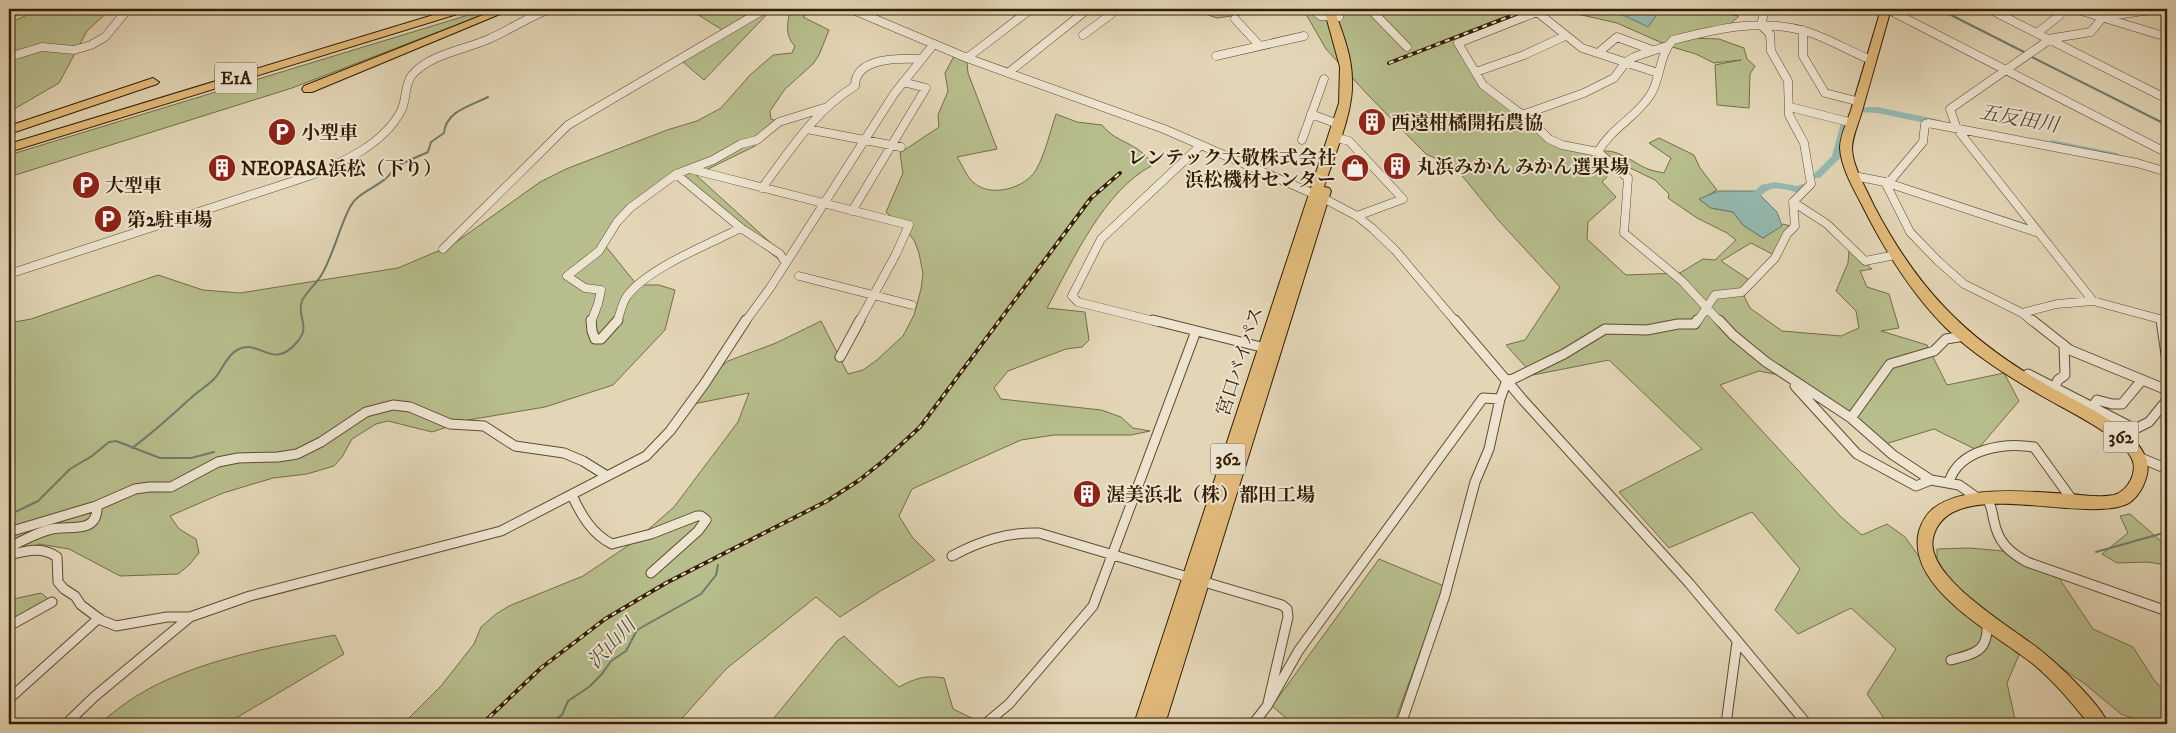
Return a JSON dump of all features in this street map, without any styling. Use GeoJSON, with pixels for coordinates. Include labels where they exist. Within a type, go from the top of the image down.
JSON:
{"type":"FeatureCollection","features":[{"type":"Feature","properties":{"kind":"highway","name":"E1A"},"geometry":{"type":"LineString","coordinates":[[9,140],[437,9]]}},
{"type":"Feature","properties":{"kind":"highway","name":"E1A"},"geometry":{"type":"LineString","coordinates":[[9,148],[463,9]]}},
{"type":"Feature","properties":{"kind":"highway"},"geometry":{"type":"LineString","coordinates":[[308,89],[507,9]]}},
{"type":"Feature","properties":{"kind":"highway","name":"362"},"geometry":{"type":"LineString","coordinates":[[1886,9],[1846,146],[1848,161],[1854,176],[1882,233],[1895,255],[1946,319],[1964,336],[1992,358],[2107,427],[2124,440],[2141,458],[2142,468],[2140,477],[2132,492],[2122,499],[2096,502],[1983,499],[1951,506],[1935,515],[1928,524],[1924,536],[1926,553],[1934,572],[1951,592],[2065,682],[2100,724]]}},
{"type":"Feature","properties":{"kind":"highway","name":"宮口バイパス"},"geometry":{"type":"LineString","coordinates":[[1142,724],[1196,580],[1319,196],[1345,103],[1348,80],[1347,68],[1334,13]]}},
{"type":"Feature","properties":{"kind":"highway","name":"宮口バイパス"},"geometry":{"type":"LineString","coordinates":[[1156,724],[1264,348],[1354,99],[1355,84],[1351,58],[1334,13]]}},
{"type":"Feature","properties":{"kind":"highway"},"geometry":{"type":"LineString","coordinates":[[9,130],[153,82]]}},
{"type":"Feature","properties":{"kind":"street"},"geometry":{"type":"LineString","coordinates":[[9,57],[42,47],[74,50],[91,46],[108,34],[128,9]]}},
{"type":"Feature","properties":{"kind":"street"},"geometry":{"type":"LineString","coordinates":[[9,274],[310,176],[335,166],[371,144],[394,122],[401,112],[410,76],[419,69],[431,62],[484,41],[549,9]]}},
{"type":"Feature","properties":{"kind":"street"},"geometry":{"type":"LineString","coordinates":[[443,249],[568,125],[764,9]]}},
{"type":"Feature","properties":{"kind":"street"},"geometry":{"type":"LineString","coordinates":[[851,9],[933,45],[1164,129],[1319,196],[1357,216],[1395,250],[1530,408],[1689,583],[1807,724]]}},
{"type":"Feature","properties":{"kind":"street"},"geometry":{"type":"LineString","coordinates":[[967,58],[1031,9]]}},
{"type":"Feature","properties":{"kind":"street"},"geometry":{"type":"LineString","coordinates":[[1008,73],[1088,9]]}},
{"type":"Feature","properties":{"kind":"street"},"geometry":{"type":"LineString","coordinates":[[1083,35],[1118,9]]}},
{"type":"Feature","properties":{"kind":"street"},"geometry":{"type":"LineString","coordinates":[[1312,9],[1320,16],[1334,13]]}},
{"type":"Feature","properties":{"kind":"street"},"geometry":{"type":"LineString","coordinates":[[1370,9],[1407,47]]}},
{"type":"Feature","properties":{"kind":"street"},"geometry":{"type":"LineString","coordinates":[[1761,25],[1765,9]]}},
{"type":"Feature","properties":{"kind":"street"},"geometry":{"type":"LineString","coordinates":[[1886,9],[2167,153]]}},
{"type":"Feature","properties":{"kind":"street"},"geometry":{"type":"LineString","coordinates":[[1988,9],[2167,99]]}},
{"type":"Feature","properties":{"kind":"street"},"geometry":{"type":"LineString","coordinates":[[2037,33],[2060,15],[2061,9]]}},
{"type":"Feature","properties":{"kind":"street"},"geometry":{"type":"LineString","coordinates":[[2076,9],[2167,37]]}},
{"type":"Feature","properties":{"kind":"street"},"geometry":{"type":"LineString","coordinates":[[2094,301],[1956,127],[1950,109],[2048,39],[2091,32],[2103,17],[2157,9]]}},
{"type":"Feature","properties":{"kind":"street"},"geometry":{"type":"LineString","coordinates":[[1658,72],[1582,48],[1537,12],[1458,43],[1483,85],[1549,139],[1562,145],[1598,152],[1628,178],[1624,233],[1626,236],[1682,281],[1757,356],[1851,418],[1893,455],[1931,480],[1935,482],[1950,482],[1972,492],[1992,505],[1998,535],[2010,553],[2027,562],[2167,611]]}},
{"type":"Feature","properties":{"kind":"street"},"geometry":{"type":"LineString","coordinates":[[1235,19],[1259,46]]}},
{"type":"Feature","properties":{"kind":"street"},"geometry":{"type":"LineString","coordinates":[[1507,380],[1513,379],[1573,349],[1598,331],[1614,328],[1647,330],[1678,324],[1695,324],[1715,295],[1742,292],[1775,258],[1788,234],[1795,226],[1793,202],[1811,184],[1804,143],[1789,115],[1788,81],[1771,51],[1770,34],[1761,25]]}},
{"type":"Feature","properties":{"kind":"street"},"geometry":{"type":"LineString","coordinates":[[1598,152],[1606,140],[1639,109],[1651,93],[1667,46],[1673,40],[1710,31],[1761,25],[1783,26],[1803,30],[1871,60]]}},
{"type":"Feature","properties":{"kind":"street"},"geometry":{"type":"LineString","coordinates":[[1803,30],[1803,56],[1824,93],[1860,102]]}},
{"type":"Feature","properties":{"kind":"street"},"geometry":{"type":"LineString","coordinates":[[1216,56],[1304,36]]}},
{"type":"Feature","properties":{"kind":"street"},"geometry":{"type":"LineString","coordinates":[[1476,72],[1524,55],[1565,36]]}},
{"type":"Feature","properties":{"kind":"street"},"geometry":{"type":"LineString","coordinates":[[1598,53],[1617,37],[1652,50]]}},
{"type":"Feature","properties":{"kind":"street"},"geometry":{"type":"LineString","coordinates":[[9,555],[38,548],[51,552],[57,557],[58,582],[64,589],[75,596],[81,605],[99,618],[116,626],[167,617],[190,617],[250,596],[501,531],[646,456],[670,430],[705,383],[752,310],[770,288],[784,262],[903,82],[933,45]]}},
{"type":"Feature","properties":{"kind":"street"},"geometry":{"type":"LineString","coordinates":[[1522,115],[1563,102],[1610,80],[1626,62],[1652,50],[1667,46]]}},
{"type":"Feature","properties":{"kind":"street"},"geometry":{"type":"LineString","coordinates":[[762,188],[824,108],[856,86],[854,81],[861,70],[870,65],[894,60],[920,59]]}},
{"type":"Feature","properties":{"kind":"street"},"geometry":{"type":"LineString","coordinates":[[1302,140],[1324,79]]}},
{"type":"Feature","properties":{"kind":"street"},"geometry":{"type":"LineString","coordinates":[[852,211],[926,88],[903,82]]}},
{"type":"Feature","properties":{"kind":"street"},"geometry":{"type":"LineString","coordinates":[[1790,107],[1853,123]]}},
{"type":"Feature","properties":{"kind":"street"},"geometry":{"type":"LineString","coordinates":[[741,228],[668,265],[637,285],[626,298],[617,322],[605,336],[597,341],[595,339],[590,329],[590,322],[599,302],[601,290],[585,288],[567,276],[600,251],[625,212],[676,174],[714,160],[742,144],[757,140],[779,122],[824,108]]}},
{"type":"Feature","properties":{"kind":"street"},"geometry":{"type":"LineString","coordinates":[[1311,114],[1338,124]]}},
{"type":"Feature","properties":{"kind":"street"},"geometry":{"type":"LineString","coordinates":[[1885,182],[1891,180],[1923,142],[1925,124],[1956,127],[2137,163],[2167,172]]}},
{"type":"Feature","properties":{"kind":"street"},"geometry":{"type":"LineString","coordinates":[[807,129],[901,147]]}},
{"type":"Feature","properties":{"kind":"street"},"geometry":{"type":"LineString","coordinates":[[1341,139],[1349,141],[1403,199],[1357,216]]}},
{"type":"Feature","properties":{"kind":"street"},"geometry":{"type":"LineString","coordinates":[[1201,145],[1101,239],[1072,296],[1078,302],[1264,348]]}},
{"type":"Feature","properties":{"kind":"street"},"geometry":{"type":"LineString","coordinates":[[690,169],[909,225],[840,357]]}},
{"type":"Feature","properties":{"kind":"street"},"geometry":{"type":"LineString","coordinates":[[676,174],[741,228],[780,254],[784,262]]}},
{"type":"Feature","properties":{"kind":"street"},"geometry":{"type":"LineString","coordinates":[[1854,176],[1885,182],[2039,233]]}},
{"type":"Feature","properties":{"kind":"street"},"geometry":{"type":"LineString","coordinates":[[1885,182],[1910,232],[1964,284],[2022,313],[2070,350],[2167,390]]}},
{"type":"Feature","properties":{"kind":"street"},"geometry":{"type":"LineString","coordinates":[[1793,202],[1827,224],[1864,261],[1895,255]]}},
{"type":"Feature","properties":{"kind":"street"},"geometry":{"type":"LineString","coordinates":[[799,276],[912,305]]}},
{"type":"Feature","properties":{"kind":"street"},"geometry":{"type":"LineString","coordinates":[[2022,313],[2081,300],[2094,301],[2164,320],[2167,361]]}},
{"type":"Feature","properties":{"kind":"street"},"geometry":{"type":"LineString","coordinates":[[985,724],[1009,704],[1093,606],[1196,331]]}},
{"type":"Feature","properties":{"kind":"street"},"geometry":{"type":"LineString","coordinates":[[1851,418],[1890,364],[1934,351],[1946,339],[1964,336]]}},
{"type":"Feature","properties":{"kind":"street"},"geometry":{"type":"LineString","coordinates":[[2054,388],[2058,380],[2065,375],[2064,345]]}},
{"type":"Feature","properties":{"kind":"street"},"geometry":{"type":"LineString","coordinates":[[1992,358],[1997,355],[2054,388],[2135,429],[2142,428],[2148,424],[2167,400]]}},
{"type":"Feature","properties":{"kind":"street"},"geometry":{"type":"LineString","coordinates":[[1401,724],[1445,596],[1475,482],[1489,448],[1500,399],[1507,380]]}},
{"type":"Feature","properties":{"kind":"street"},"geometry":{"type":"LineString","coordinates":[[1793,380],[1794,384],[1863,458],[1916,486],[1931,480]]}},
{"type":"Feature","properties":{"kind":"street"},"geometry":{"type":"LineString","coordinates":[[2092,408],[2097,400],[2112,404],[2122,404],[2142,380]]}},
{"type":"Feature","properties":{"kind":"street"},"geometry":{"type":"LineString","coordinates":[[1253,724],[1268,703],[1299,650],[1482,398],[1500,399]]}},
{"type":"Feature","properties":{"kind":"street"},"geometry":{"type":"LineString","coordinates":[[9,532],[39,521],[62,517],[97,506],[141,488],[170,487],[218,462],[253,457],[283,458],[298,453],[314,446],[354,417],[370,410],[390,405],[408,407],[433,418],[459,425],[471,422],[481,424],[492,429],[506,442],[517,446],[555,450],[568,454],[607,476]]}},
{"type":"Feature","properties":{"kind":"street"},"geometry":{"type":"LineString","coordinates":[[1950,482],[1950,474],[1955,468],[1973,455],[1995,447],[2028,445],[2034,447],[2073,501]]}},
{"type":"Feature","properties":{"kind":"street"},"geometry":{"type":"LineString","coordinates":[[2141,458],[2152,461],[2167,469]]}},
{"type":"Feature","properties":{"kind":"street"},"geometry":{"type":"LineString","coordinates":[[572,495],[578,509],[593,530],[612,544],[652,534],[696,516],[701,516],[706,520],[701,529],[651,573]]}},
{"type":"Feature","properties":{"kind":"street"},"geometry":{"type":"LineString","coordinates":[[9,547],[54,528],[76,529],[86,525],[95,519],[98,511],[97,506]]}},
{"type":"Feature","properties":{"kind":"street"},"geometry":{"type":"LineString","coordinates":[[952,556],[982,540],[1021,532],[1047,535],[1282,605],[1287,609],[1288,617],[1268,703]]}},
{"type":"Feature","properties":{"kind":"street"},"geometry":{"type":"LineString","coordinates":[[9,626],[52,602]]}},
{"type":"Feature","properties":{"kind":"street"},"geometry":{"type":"LineString","coordinates":[[66,724],[94,697],[190,617]]}},
{"type":"Feature","properties":{"kind":"street"},"geometry":{"type":"LineString","coordinates":[[9,699],[99,618]]}},
{"type":"Feature","properties":{"kind":"street"},"geometry":{"type":"LineString","coordinates":[[1951,660],[1982,649],[1987,641],[1987,621]]}},
{"type":"Feature","properties":{"kind":"street"},"geometry":{"type":"LineString","coordinates":[[1726,724],[1738,642]]}},
{"type":"Feature","properties":{"kind":"green space"},"geometry":{"type":"Polygon","coordinates":[[[41,9],[111,9],[87,31],[59,83],[9,112],[9,23],[41,9]]]}},
{"type":"Feature","properties":{"kind":"green space"},"geometry":{"type":"Polygon","coordinates":[[[488,9],[498,9],[292,88],[9,177],[9,155],[488,9]]]}},
{"type":"Feature","properties":{"kind":"green space"},"geometry":{"type":"Polygon","coordinates":[[[689,9],[772,9],[704,80],[683,62],[724,31],[689,9]]]}},
{"type":"Feature","properties":{"kind":"green space"},"geometry":{"type":"Polygon","coordinates":[[[790,9],[813,9],[803,17],[829,30],[819,55],[813,64],[785,89],[770,111],[771,119],[779,122],[755,146],[696,175],[785,256],[781,261],[673,176],[635,204],[604,244],[637,285],[659,285],[675,290],[665,330],[613,385],[545,407],[468,420],[432,432],[388,421],[376,424],[352,439],[342,457],[334,466],[307,474],[273,478],[223,493],[170,516],[179,529],[196,539],[199,553],[178,574],[120,576],[69,549],[39,544],[9,556],[9,323],[31,319],[158,275],[203,290],[240,293],[398,268],[452,245],[540,182],[566,169],[667,130],[697,121],[721,108],[750,75],[773,55],[792,53],[795,46],[788,33],[790,9]]]}},
{"type":"Feature","properties":{"kind":"green space"},"geometry":{"type":"Polygon","coordinates":[[[1190,9],[1283,9],[1217,18],[1190,9]]]}},
{"type":"Feature","properties":{"kind":"green space"},"geometry":{"type":"Polygon","coordinates":[[[1303,9],[1603,9],[1623,15],[1653,10],[1649,9],[1719,9],[1720,13],[1739,16],[1730,24],[1689,38],[1719,39],[1744,48],[1747,59],[1755,66],[1750,74],[1749,108],[1717,105],[1715,65],[1741,60],[1714,63],[1617,23],[1564,11],[1542,11],[1456,41],[1481,81],[1554,142],[1598,152],[1616,167],[1602,182],[1616,197],[1588,222],[1587,239],[1626,275],[1680,273],[1703,259],[1715,260],[1736,240],[1727,233],[1697,218],[1668,198],[1669,194],[1655,180],[1622,164],[1617,166],[1601,152],[1607,151],[1619,154],[1648,169],[1664,173],[1671,158],[1649,143],[1659,138],[1694,155],[1700,168],[1717,190],[1700,200],[1711,208],[1733,212],[1743,225],[1763,238],[1783,224],[1794,227],[1776,256],[1751,243],[1721,261],[1748,279],[1742,292],[1750,308],[1782,331],[1841,336],[1859,328],[1856,311],[1836,291],[1848,263],[1849,250],[1872,269],[1860,271],[1867,287],[1889,294],[1899,328],[1881,331],[1927,345],[1947,385],[2004,373],[2019,401],[1977,450],[1934,429],[1882,445],[1794,378],[1759,371],[1720,385],[1840,516],[1862,535],[1887,524],[1905,537],[1939,585],[2019,655],[2007,683],[2016,724],[1888,724],[1867,694],[1896,649],[1851,608],[1798,634],[1775,610],[1800,569],[1752,512],[1669,548],[1619,492],[1702,449],[1609,360],[1533,375],[1506,345],[1525,340],[1560,287],[1499,221],[1455,167],[1426,154],[1367,94],[1326,49],[1303,9]]]}},
{"type":"Feature","properties":{"kind":"green space"},"geometry":{"type":"Polygon","coordinates":[[[954,56],[967,63],[968,73],[997,149],[957,157],[969,178],[981,187],[990,190],[1008,189],[1024,182],[1031,176],[1042,157],[1056,114],[1077,122],[1102,125],[1114,136],[1140,151],[1153,165],[1135,176],[1119,191],[1105,209],[1079,248],[1047,308],[1085,312],[1089,340],[1082,347],[1066,349],[1008,371],[994,388],[1001,399],[1101,410],[1121,417],[1133,428],[1150,431],[1131,435],[1054,435],[1021,440],[912,489],[899,516],[912,537],[935,560],[882,590],[840,617],[816,597],[726,669],[677,724],[403,724],[441,686],[474,644],[481,627],[496,614],[509,606],[583,576],[635,541],[674,507],[738,422],[749,393],[688,405],[703,382],[728,361],[776,343],[821,321],[848,374],[863,370],[903,336],[914,315],[923,274],[919,253],[914,240],[902,225],[886,212],[903,173],[900,153],[939,127],[938,115],[948,91],[945,73],[954,56]]]}},
{"type":"Feature","properties":{"kind":"green space"},"geometry":{"type":"Polygon","coordinates":[[[2130,514],[2162,542],[2167,544],[2167,565],[2147,562],[2117,563],[2102,554],[2128,533],[2120,516],[2130,514]]]}},
{"type":"Feature","properties":{"kind":"green space"},"geometry":{"type":"Polygon","coordinates":[[[1969,548],[2003,551],[2055,572],[2093,629],[2133,647],[2154,680],[2167,694],[2167,724],[2147,724],[2121,714],[2085,684],[1996,623],[1937,568],[1937,549],[1969,548]]]}},
{"type":"Feature","properties":{"kind":"green space"},"geometry":{"type":"Polygon","coordinates":[[[1379,559],[1444,586],[1394,724],[1293,724],[1272,706],[1379,559]]]}},
{"type":"Feature","properties":{"kind":"green space"},"geometry":{"type":"Polygon","coordinates":[[[41,593],[51,601],[9,623],[9,600],[41,593]]]}},
{"type":"Feature","properties":{"kind":"green space"},"geometry":{"type":"Polygon","coordinates":[[[335,635],[344,654],[226,724],[98,724],[138,695],[183,673],[259,650],[335,635]]]}},
{"type":"Feature","properties":{"kind":"green space"},"geometry":{"type":"Polygon","coordinates":[[[844,636],[899,687],[921,678],[944,678],[953,709],[980,722],[977,724],[769,724],[837,641],[844,636]]]}},
{"type":"Feature","properties":{"kind":"water"},"geometry":{"type":"Polygon","coordinates":[[[1603,9],[1649,9],[1653,10],[1656,16],[1648,27],[1623,15],[1603,9]]]}},
{"type":"Feature","properties":{"kind":"water"},"geometry":{"type":"Polygon","coordinates":[[[1719,191],[1756,191],[1777,212],[1782,226],[1763,238],[1743,225],[1733,212],[1711,208],[1699,199],[1719,191]]]}},
{"type":"Feature","properties":{"kind":"waterway"},"geometry":{"type":"LineString","coordinates":[[9,17],[30,9]]}},
{"type":"Feature","properties":{"kind":"waterway"},"geometry":{"type":"LineString","coordinates":[[1939,9],[2026,53]]}},
{"type":"Feature","properties":{"kind":"waterway"},"geometry":{"type":"LineString","coordinates":[[2030,56],[2167,125]]}},
{"type":"Feature","properties":{"kind":"waterway"},"geometry":{"type":"LineString","coordinates":[[133,447],[217,376],[230,356],[237,350],[245,347],[273,354],[281,354],[289,350],[302,335],[302,301],[320,278],[346,215],[354,201],[385,179],[394,167],[428,152],[431,142],[444,133],[449,119],[454,114],[488,97]]}},
{"type":"Feature","properties":{"kind":"waterway","name":"五反田川"},"geometry":{"type":"LineString","coordinates":[[1863,110],[1877,110],[1940,123]]}},
{"type":"Feature","properties":{"kind":"waterway","name":"五反田川"},"geometry":{"type":"LineString","coordinates":[[1817,176],[1836,157],[1846,123]]}},
{"type":"Feature","properties":{"kind":"waterway","name":"五反田川"},"geometry":{"type":"LineString","coordinates":[[2052,143],[2117,156]]}},
{"type":"Feature","properties":{"kind":"waterway","name":"五反田川"},"geometry":{"type":"LineString","coordinates":[[1754,196],[1765,188],[1775,185],[1799,190],[1803,187]]}},
{"type":"Feature","properties":{"kind":"waterway"},"geometry":{"type":"LineString","coordinates":[[9,515],[38,501],[70,469],[92,456],[109,442],[116,441],[133,447]]}},
{"type":"Feature","properties":{"kind":"waterway"},"geometry":{"type":"LineString","coordinates":[[133,447],[160,458],[191,458],[214,452]]}},
{"type":"Feature","properties":{"kind":"waterway"},"geometry":{"type":"LineString","coordinates":[[2096,552],[2167,532]]}},
{"type":"Feature","properties":{"kind":"waterway","name":"沢山川"},"geometry":{"type":"LineString","coordinates":[[548,724],[562,715],[568,701],[589,687],[602,674],[611,661],[626,651],[637,630],[701,594],[716,575],[718,565]]}},
{"type":"Feature","properties":{"kind":"railway"},"geometry":{"type":"LineString","coordinates":[[1389,63],[1529,9]]}},
{"type":"Feature","properties":{"kind":"railway"},"geometry":{"type":"LineString","coordinates":[[482,724],[541,668],[605,619],[666,583],[827,501],[858,481],[882,462],[920,427],[1091,198],[1120,173]]}},
{"type":"Feature","properties":{"kind":"place","name":"西遠柑橘開拓農協"},"geometry":{"type":"Point","coordinates":[1372,122]}},
{"type":"Feature","properties":{"kind":"place","name":"小型車"},"geometry":{"type":"Point","coordinates":[282,132]}},
{"type":"Feature","properties":{"kind":"place","name":"丸浜みかん みかん選果場"},"geometry":{"type":"Point","coordinates":[1397,166]}},
{"type":"Feature","properties":{"kind":"place","name":"NEOPASA浜松（下り）"},"geometry":{"type":"Point","coordinates":[222,168]}},
{"type":"Feature","properties":{"kind":"place","name":"レンテック大敬株式会社 浜松機材センター"},"geometry":{"type":"Point","coordinates":[1355,168]}},
{"type":"Feature","properties":{"kind":"place","name":"大型車"},"geometry":{"type":"Point","coordinates":[86,185]}},
{"type":"Feature","properties":{"kind":"place","name":"第2駐車場"},"geometry":{"type":"Point","coordinates":[108,219]}},
{"type":"Feature","properties":{"kind":"place","name":"渥美浜北（株）都田工場"},"geometry":{"type":"Point","coordinates":[1087,494]}}]}
